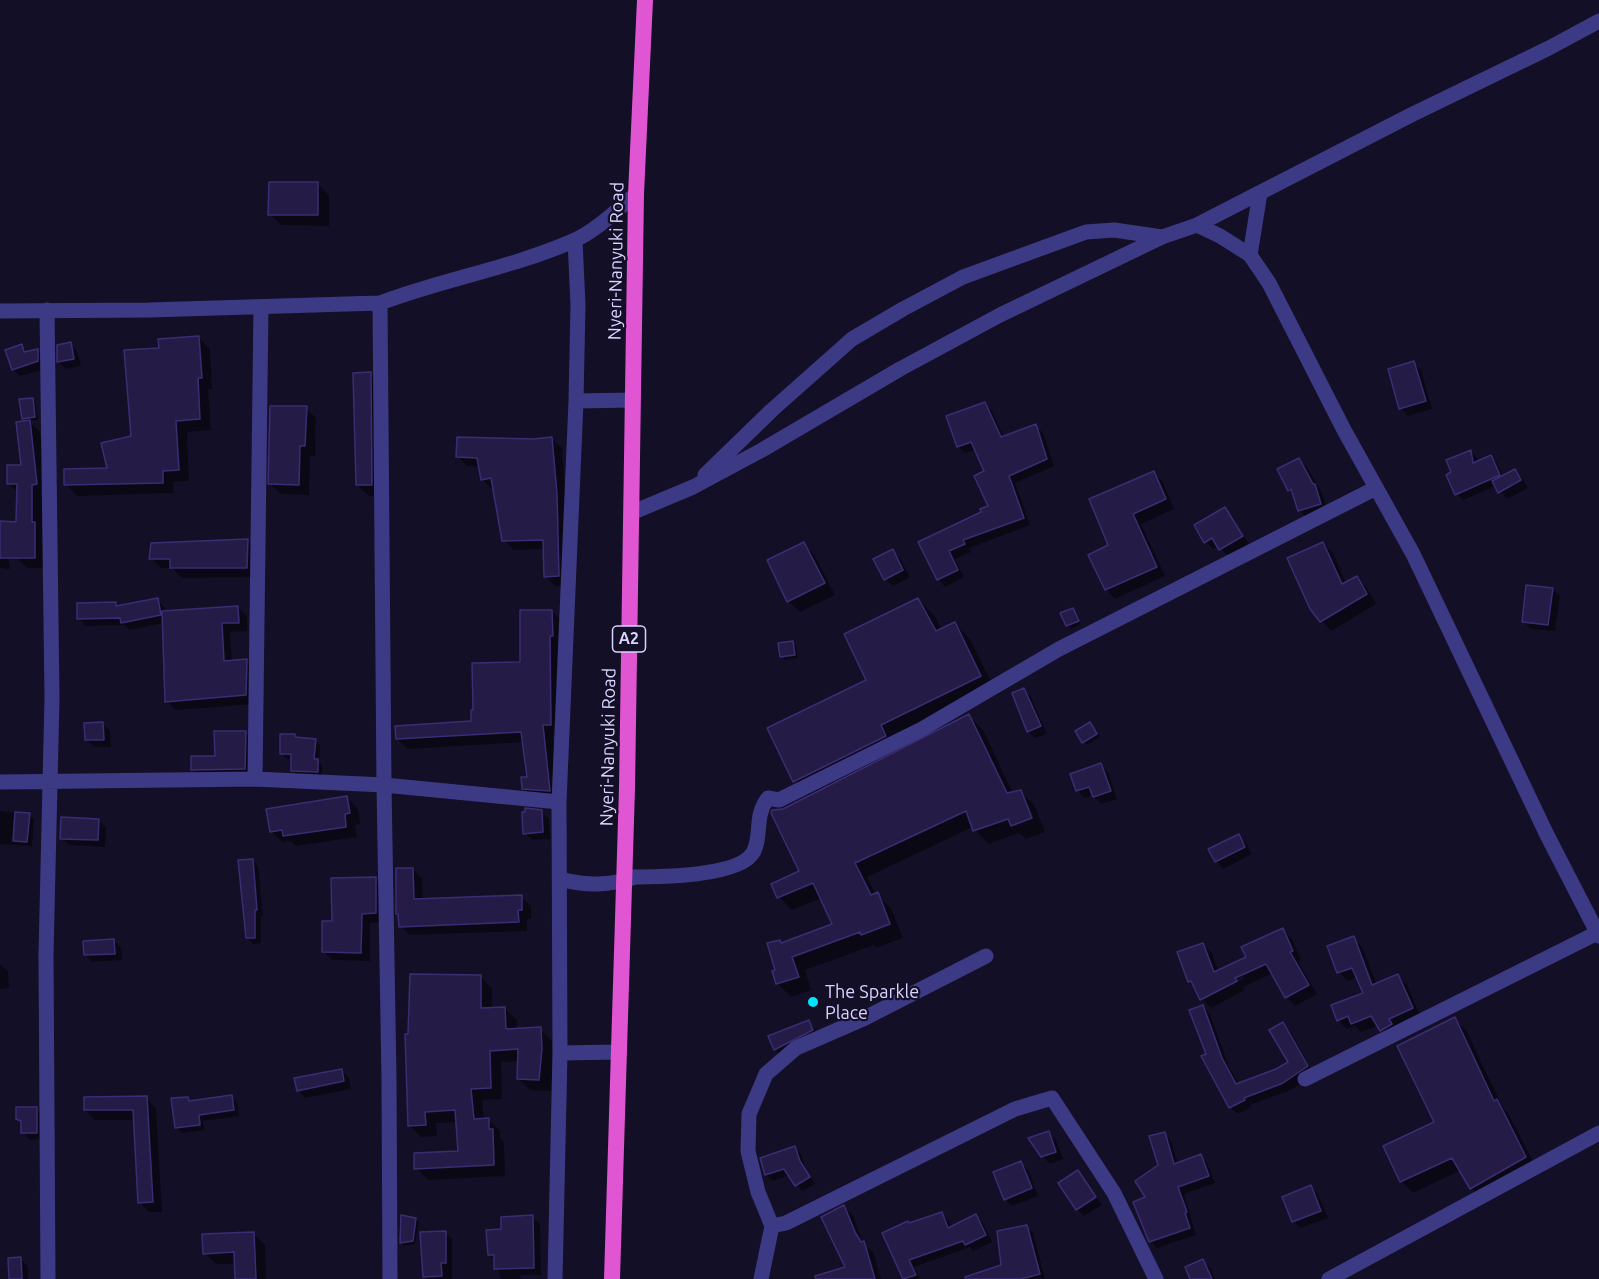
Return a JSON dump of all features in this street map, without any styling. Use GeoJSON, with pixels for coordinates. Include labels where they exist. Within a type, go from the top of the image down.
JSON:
{"type":"FeatureCollection","features":[{"type":"Feature","properties":{"kind":"highway","name":"Nyeri-Nanyuki Road"},"geometry":{"type":"LineString","coordinates":[[612,1279],[619,1052],[628,878],[636,194],[645,0]]}},
{"type":"Feature","properties":{"kind":"street"},"geometry":{"type":"LineString","coordinates":[[631,513],[693,487],[762,450],[900,369],[1000,315],[1162,237],[1197,225],[1599,21]]}},
{"type":"Feature","properties":{"kind":"street"},"geometry":{"type":"LineString","coordinates":[[1250,255],[1260,193]]}},
{"type":"Feature","properties":{"kind":"street"},"geometry":{"type":"LineString","coordinates":[[0,311],[380,303],[415,290],[492,269],[575,240],[605,220],[636,194]]}},
{"type":"Feature","properties":{"kind":"street"},"geometry":{"type":"LineString","coordinates":[[1197,225],[1250,255],[1269,283],[1344,430],[1413,554],[1547,835],[1598,935],[1305,1079]]}},
{"type":"Feature","properties":{"kind":"street"},"geometry":{"type":"LineString","coordinates":[[693,487],[772,410],[852,339],[963,277],[1086,232],[1114,230],[1162,237]]}},
{"type":"Feature","properties":{"kind":"street"},"geometry":{"type":"LineString","coordinates":[[555,1279],[560,1053],[559,802],[576,400],[578,305],[575,240]]}},
{"type":"Feature","properties":{"kind":"street"},"geometry":{"type":"LineString","coordinates":[[380,303],[390,1279]]}},
{"type":"Feature","properties":{"kind":"street"},"geometry":{"type":"LineString","coordinates":[[255,779],[261,307]]}},
{"type":"Feature","properties":{"kind":"street"},"geometry":{"type":"LineString","coordinates":[[47,310],[52,698],[46,954],[48,1279]]}},
{"type":"Feature","properties":{"kind":"street"},"geometry":{"type":"LineString","coordinates":[[576,400],[633,400]]}},
{"type":"Feature","properties":{"kind":"street"},"geometry":{"type":"LineString","coordinates":[[560,879],[582,885],[628,878],[691,875],[725,868],[748,859],[755,848],[762,806],[768,798],[779,800],[922,729],[1059,649],[1376,488]]}},
{"type":"Feature","properties":{"kind":"street"},"geometry":{"type":"LineString","coordinates":[[0,782],[255,779],[384,785],[559,802]]}},
{"type":"Feature","properties":{"kind":"street"},"geometry":{"type":"LineString","coordinates":[[761,1279],[772,1226],[758,1192],[748,1150],[749,1114],[766,1074],[796,1048],[865,1018],[986,956]]}},
{"type":"Feature","properties":{"kind":"street"},"geometry":{"type":"LineString","coordinates":[[560,1053],[619,1052]]}},
{"type":"Feature","properties":{"kind":"street"},"geometry":{"type":"LineString","coordinates":[[772,1226],[786,1224],[1015,1109],[1052,1098],[1114,1193],[1156,1279]]}},
{"type":"Feature","properties":{"kind":"street"},"geometry":{"type":"LineString","coordinates":[[1329,1279],[1599,1133]]}},
{"type":"Feature","properties":{"kind":"building"},"geometry":{"type":"Polygon","coordinates":[[[269,182],[318,182],[318,215],[268,215],[269,182]]]}},
{"type":"Feature","properties":{"kind":"building"},"geometry":{"type":"Polygon","coordinates":[[[199,336],[202,378],[198,378],[200,419],[176,421],[179,470],[163,471],[163,483],[64,485],[64,469],[107,468],[101,443],[131,436],[124,350],[159,348],[158,339],[199,336]]]}},
{"type":"Feature","properties":{"kind":"building"},"geometry":{"type":"Polygon","coordinates":[[[71,342],[74,359],[57,362],[57,345],[71,342]]]}},
{"type":"Feature","properties":{"kind":"building"},"geometry":{"type":"Polygon","coordinates":[[[22,344],[24,352],[38,349],[38,361],[12,370],[5,350],[22,344]]]}},
{"type":"Feature","properties":{"kind":"building"},"geometry":{"type":"Polygon","coordinates":[[[1414,361],[1426,401],[1399,409],[1388,369],[1414,361]]]}},
{"type":"Feature","properties":{"kind":"building"},"geometry":{"type":"Polygon","coordinates":[[[371,372],[372,485],[356,485],[353,373],[371,372]]]}},
{"type":"Feature","properties":{"kind":"building"},"geometry":{"type":"Polygon","coordinates":[[[33,398],[35,417],[22,419],[19,399],[33,398]]]}},
{"type":"Feature","properties":{"kind":"building"},"geometry":{"type":"Polygon","coordinates":[[[985,402],[1001,437],[1036,424],[1047,459],[1009,476],[1024,518],[963,540],[965,544],[949,551],[958,570],[937,580],[918,542],[981,512],[980,509],[988,506],[974,476],[984,471],[971,442],[957,447],[946,416],[985,402]]]}},
{"type":"Feature","properties":{"kind":"building"},"geometry":{"type":"Polygon","coordinates":[[[270,406],[307,406],[305,446],[300,446],[299,485],[268,484],[270,406]]]}},
{"type":"Feature","properties":{"kind":"building"},"geometry":{"type":"Polygon","coordinates":[[[30,420],[37,484],[32,485],[35,558],[0,558],[0,521],[16,522],[17,484],[7,484],[7,465],[21,465],[16,422],[30,420]]]}},
{"type":"Feature","properties":{"kind":"building"},"geometry":{"type":"Polygon","coordinates":[[[457,437],[533,439],[552,437],[557,494],[559,576],[544,577],[543,540],[502,541],[491,478],[481,480],[477,458],[456,457],[457,437]]]}},
{"type":"Feature","properties":{"kind":"building"},"geometry":{"type":"Polygon","coordinates":[[[1471,450],[1473,463],[1491,455],[1500,475],[1455,495],[1446,475],[1451,472],[1446,460],[1471,450]]]}},
{"type":"Feature","properties":{"kind":"building"},"geometry":{"type":"Polygon","coordinates":[[[1299,458],[1315,484],[1321,504],[1298,511],[1291,489],[1288,491],[1277,469],[1299,458]]]}},
{"type":"Feature","properties":{"kind":"building"},"geometry":{"type":"Polygon","coordinates":[[[1515,469],[1521,480],[1498,493],[1492,481],[1515,469]]]}},
{"type":"Feature","properties":{"kind":"building"},"geometry":{"type":"Polygon","coordinates":[[[1154,471],[1166,499],[1133,514],[1157,567],[1105,590],[1088,555],[1108,545],[1089,499],[1154,471]]]}},
{"type":"Feature","properties":{"kind":"building"},"geometry":{"type":"Polygon","coordinates":[[[1225,507],[1243,536],[1219,550],[1212,538],[1204,543],[1194,525],[1225,507]]]}},
{"type":"Feature","properties":{"kind":"building"},"geometry":{"type":"Polygon","coordinates":[[[248,539],[247,568],[170,568],[170,559],[149,559],[151,543],[248,539]]]}},
{"type":"Feature","properties":{"kind":"building"},"geometry":{"type":"Polygon","coordinates":[[[804,542],[825,583],[787,602],[767,560],[804,542]]]}},
{"type":"Feature","properties":{"kind":"building"},"geometry":{"type":"Polygon","coordinates":[[[1323,542],[1342,584],[1357,576],[1367,594],[1320,622],[1310,609],[1287,558],[1323,542]]]}},
{"type":"Feature","properties":{"kind":"building"},"geometry":{"type":"Polygon","coordinates":[[[893,549],[903,570],[884,580],[873,559],[893,549]]]}},
{"type":"Feature","properties":{"kind":"building"},"geometry":{"type":"Polygon","coordinates":[[[1526,585],[1553,588],[1548,625],[1522,622],[1526,585]]]}},
{"type":"Feature","properties":{"kind":"building"},"geometry":{"type":"Polygon","coordinates":[[[158,598],[161,615],[121,623],[120,618],[77,619],[77,603],[116,602],[116,606],[158,598]]]}},
{"type":"Feature","properties":{"kind":"building"},"geometry":{"type":"Polygon","coordinates":[[[918,598],[936,631],[955,622],[981,676],[881,725],[886,736],[793,782],[767,728],[866,680],[844,634],[918,598]]]}},
{"type":"Feature","properties":{"kind":"building"},"geometry":{"type":"Polygon","coordinates":[[[238,606],[239,623],[222,623],[224,661],[247,659],[246,695],[165,702],[162,611],[238,606]]]}},
{"type":"Feature","properties":{"kind":"building"},"geometry":{"type":"Polygon","coordinates":[[[1073,608],[1079,621],[1066,626],[1060,613],[1073,608]]]}},
{"type":"Feature","properties":{"kind":"building"},"geometry":{"type":"Polygon","coordinates":[[[520,610],[552,610],[551,725],[543,725],[550,791],[522,789],[521,777],[527,777],[521,732],[396,739],[395,726],[471,721],[471,710],[473,710],[472,663],[520,662],[520,610]]]}},
{"type":"Feature","properties":{"kind":"building"},"geometry":{"type":"Polygon","coordinates":[[[793,641],[795,655],[780,657],[778,643],[793,641]]]}},
{"type":"Feature","properties":{"kind":"building"},"geometry":{"type":"Polygon","coordinates":[[[1024,688],[1041,726],[1027,732],[1012,693],[1024,688]]]}},
{"type":"Feature","properties":{"kind":"building"},"geometry":{"type":"Polygon","coordinates":[[[969,714],[1007,793],[1021,790],[1032,818],[1011,826],[1008,819],[973,831],[966,811],[855,863],[871,895],[878,892],[890,924],[861,935],[860,932],[792,957],[799,977],[776,984],[772,971],[775,970],[767,943],[780,940],[781,943],[832,924],[813,883],[777,898],[771,884],[799,871],[771,813],[772,810],[783,809],[969,714]]]}},
{"type":"Feature","properties":{"kind":"building"},"geometry":{"type":"Polygon","coordinates":[[[103,722],[104,740],[85,740],[84,723],[103,722]]]}},
{"type":"Feature","properties":{"kind":"building"},"geometry":{"type":"Polygon","coordinates":[[[1090,722],[1097,734],[1082,743],[1075,731],[1090,722]]]}},
{"type":"Feature","properties":{"kind":"building"},"geometry":{"type":"Polygon","coordinates":[[[214,731],[246,731],[245,769],[191,770],[191,756],[215,756],[214,731]]]}},
{"type":"Feature","properties":{"kind":"building"},"geometry":{"type":"Polygon","coordinates":[[[280,734],[295,734],[295,737],[316,739],[314,759],[318,759],[318,772],[291,771],[291,754],[280,754],[280,734]]]}},
{"type":"Feature","properties":{"kind":"building"},"geometry":{"type":"Polygon","coordinates":[[[1101,763],[1111,791],[1093,797],[1089,787],[1076,791],[1070,774],[1101,763]]]}},
{"type":"Feature","properties":{"kind":"building"},"geometry":{"type":"Polygon","coordinates":[[[347,796],[350,813],[345,814],[346,827],[283,836],[282,830],[270,832],[266,809],[347,796]]]}},
{"type":"Feature","properties":{"kind":"building"},"geometry":{"type":"Polygon","coordinates":[[[525,808],[542,810],[543,832],[523,834],[522,812],[525,812],[525,808]]]}},
{"type":"Feature","properties":{"kind":"building"},"geometry":{"type":"Polygon","coordinates":[[[15,812],[30,813],[27,842],[13,841],[15,812]]]}},
{"type":"Feature","properties":{"kind":"building"},"geometry":{"type":"Polygon","coordinates":[[[61,817],[99,819],[98,840],[60,839],[61,817]]]}},
{"type":"Feature","properties":{"kind":"building"},"geometry":{"type":"Polygon","coordinates":[[[1239,834],[1245,847],[1215,862],[1208,849],[1239,834]]]}},
{"type":"Feature","properties":{"kind":"building"},"geometry":{"type":"Polygon","coordinates":[[[253,859],[257,910],[255,910],[255,938],[246,938],[238,860],[253,859]]]}},
{"type":"Feature","properties":{"kind":"building"},"geometry":{"type":"Polygon","coordinates":[[[396,868],[413,868],[414,899],[522,895],[522,910],[518,910],[519,922],[399,927],[398,914],[396,914],[396,868]]]}},
{"type":"Feature","properties":{"kind":"building"},"geometry":{"type":"Polygon","coordinates":[[[376,877],[376,913],[362,914],[361,953],[322,952],[322,921],[332,921],[331,878],[376,877]]]}},
{"type":"Feature","properties":{"kind":"building"},"geometry":{"type":"Polygon","coordinates":[[[1283,928],[1293,951],[1290,952],[1309,985],[1285,998],[1266,964],[1235,978],[1237,981],[1200,1000],[1191,981],[1188,982],[1177,952],[1203,943],[1214,972],[1246,957],[1241,947],[1283,928]]]}},
{"type":"Feature","properties":{"kind":"building"},"geometry":{"type":"Polygon","coordinates":[[[1354,936],[1372,985],[1398,974],[1413,1008],[1389,1019],[1392,1024],[1380,1031],[1371,1016],[1351,1024],[1348,1016],[1337,1021],[1331,1005],[1363,993],[1352,968],[1337,973],[1327,946],[1354,936]]]}},
{"type":"Feature","properties":{"kind":"building"},"geometry":{"type":"Polygon","coordinates":[[[114,939],[115,954],[84,955],[83,941],[114,939]]]}},
{"type":"Feature","properties":{"kind":"building"},"geometry":{"type":"Polygon","coordinates":[[[410,974],[481,975],[481,1008],[505,1007],[506,1029],[541,1027],[539,1080],[517,1079],[518,1049],[490,1051],[491,1088],[471,1089],[474,1119],[489,1118],[489,1129],[493,1129],[494,1165],[414,1169],[414,1153],[458,1151],[455,1110],[425,1112],[426,1125],[408,1126],[405,1034],[408,1034],[410,974]]]}},
{"type":"Feature","properties":{"kind":"building"},"geometry":{"type":"Polygon","coordinates":[[[1203,1005],[1222,1058],[1236,1084],[1288,1062],[1269,1030],[1283,1022],[1308,1066],[1283,1083],[1244,1098],[1245,1100],[1229,1108],[1201,1056],[1206,1054],[1189,1010],[1203,1005]]]}},
{"type":"Feature","properties":{"kind":"building"},"geometry":{"type":"Polygon","coordinates":[[[1455,1017],[1494,1101],[1497,1099],[1526,1157],[1470,1189],[1452,1158],[1400,1182],[1383,1146],[1434,1122],[1397,1046],[1455,1017]]]}},
{"type":"Feature","properties":{"kind":"building"},"geometry":{"type":"Polygon","coordinates":[[[809,1020],[813,1030],[774,1050],[768,1036],[809,1020]]]}},
{"type":"Feature","properties":{"kind":"building"},"geometry":{"type":"Polygon","coordinates":[[[342,1069],[344,1081],[297,1091],[294,1078],[342,1069]]]}},
{"type":"Feature","properties":{"kind":"building"},"geometry":{"type":"Polygon","coordinates":[[[232,1095],[234,1110],[199,1115],[200,1125],[175,1128],[171,1098],[188,1097],[189,1101],[232,1095]]]}},
{"type":"Feature","properties":{"kind":"building"},"geometry":{"type":"Polygon","coordinates":[[[147,1096],[153,1202],[138,1203],[133,1110],[84,1110],[84,1097],[147,1096]]]}},
{"type":"Feature","properties":{"kind":"building"},"geometry":{"type":"Polygon","coordinates":[[[16,1107],[37,1107],[37,1133],[21,1133],[21,1121],[16,1119],[16,1107]]]}},
{"type":"Feature","properties":{"kind":"building"},"geometry":{"type":"Polygon","coordinates":[[[1049,1131],[1056,1152],[1041,1157],[1028,1138],[1049,1131]]]}},
{"type":"Feature","properties":{"kind":"building"},"geometry":{"type":"Polygon","coordinates":[[[1165,1132],[1174,1164],[1201,1154],[1209,1176],[1178,1187],[1190,1228],[1149,1242],[1133,1202],[1145,1197],[1135,1181],[1158,1165],[1149,1136],[1165,1132]]]}},
{"type":"Feature","properties":{"kind":"building"},"geometry":{"type":"Polygon","coordinates":[[[795,1146],[800,1161],[810,1177],[795,1186],[784,1169],[765,1175],[760,1158],[795,1146]]]}},
{"type":"Feature","properties":{"kind":"building"},"geometry":{"type":"Polygon","coordinates":[[[1021,1161],[1032,1188],[1004,1200],[993,1172],[1021,1161]]]}},
{"type":"Feature","properties":{"kind":"building"},"geometry":{"type":"Polygon","coordinates":[[[1078,1170],[1096,1197],[1076,1210],[1058,1183],[1078,1170]]]}},
{"type":"Feature","properties":{"kind":"building"},"geometry":{"type":"Polygon","coordinates":[[[1311,1185],[1321,1211],[1292,1222],[1282,1197],[1311,1185]]]}},
{"type":"Feature","properties":{"kind":"building"},"geometry":{"type":"Polygon","coordinates":[[[844,1205],[855,1232],[861,1242],[864,1241],[875,1279],[816,1279],[815,1276],[845,1267],[821,1217],[844,1205]]]}},
{"type":"Feature","properties":{"kind":"building"},"geometry":{"type":"Polygon","coordinates":[[[942,1212],[948,1228],[976,1214],[986,1235],[965,1245],[963,1241],[909,1260],[916,1275],[903,1279],[882,1233],[908,1221],[909,1223],[942,1212]]]}},
{"type":"Feature","properties":{"kind":"building"},"geometry":{"type":"Polygon","coordinates":[[[401,1215],[416,1218],[413,1241],[400,1243],[401,1215]]]}},
{"type":"Feature","properties":{"kind":"building"},"geometry":{"type":"Polygon","coordinates":[[[533,1215],[534,1268],[494,1269],[494,1255],[488,1255],[486,1230],[501,1229],[501,1217],[533,1215]]]}},
{"type":"Feature","properties":{"kind":"building"},"geometry":{"type":"Polygon","coordinates":[[[1027,1225],[1040,1274],[1021,1279],[966,1279],[965,1277],[1001,1265],[997,1231],[1027,1225]]]}},
{"type":"Feature","properties":{"kind":"building"},"geometry":{"type":"Polygon","coordinates":[[[446,1231],[446,1263],[441,1263],[442,1276],[423,1277],[420,1232],[446,1231]]]}},
{"type":"Feature","properties":{"kind":"building"},"geometry":{"type":"Polygon","coordinates":[[[254,1232],[256,1279],[235,1279],[234,1252],[203,1254],[202,1234],[254,1232]]]}},
{"type":"Feature","properties":{"kind":"building"},"geometry":{"type":"Polygon","coordinates":[[[21,1257],[22,1279],[9,1279],[8,1258],[21,1257]]]}},
{"type":"Feature","properties":{"kind":"building"},"geometry":{"type":"Polygon","coordinates":[[[1203,1259],[1212,1279],[1190,1279],[1185,1267],[1203,1259]]]}},
{"type":"Feature","properties":{"kind":"place","name":"The Sparkle Place"},"geometry":{"type":"Point","coordinates":[813,1002]}}]}
